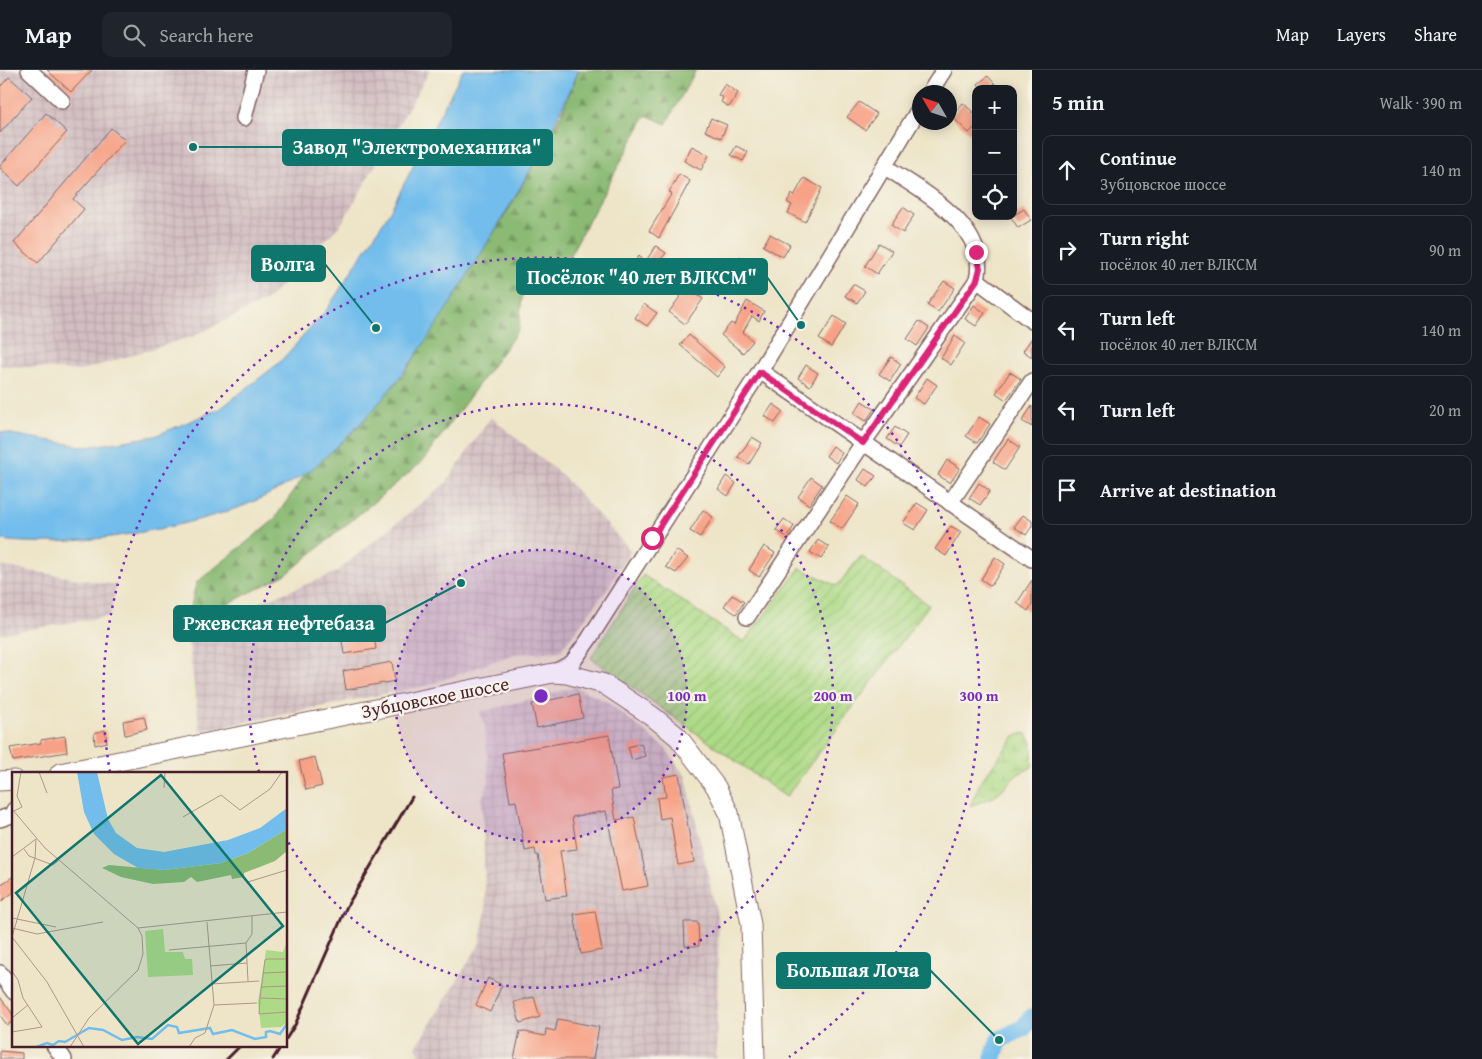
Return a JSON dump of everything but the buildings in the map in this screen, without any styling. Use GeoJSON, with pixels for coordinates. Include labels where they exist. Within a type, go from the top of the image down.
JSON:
{"type":"FeatureCollection","features":[{"type":"Feature","properties":{"kind":"main road","name":"Зубцовское шоссе"},"geometry":{"type":"LineString","coordinates":[[65,772],[554,673]]}},
{"type":"Feature","properties":{"kind":"main road"},"geometry":{"type":"LineString","coordinates":[[554,673],[567,674],[604,684],[652,716],[678,737],[716,787],[729,813],[751,924],[755,1059]]}},
{"type":"Feature","properties":{"kind":"street"},"geometry":{"type":"LineString","coordinates":[[29,70],[62,101]]}},
{"type":"Feature","properties":{"kind":"street"},"geometry":{"type":"LineString","coordinates":[[244,118],[256,70]]}},
{"type":"Feature","properties":{"kind":"street"},"geometry":{"type":"LineString","coordinates":[[934,85],[944,70]]}},
{"type":"Feature","properties":{"kind":"street","name":"Зубцовское шоссе"},"geometry":{"type":"LineString","coordinates":[[554,673],[572,663],[589,639],[760,372],[912,122]]}},
{"type":"Feature","properties":{"kind":"street"},"geometry":{"type":"LineString","coordinates":[[747,617],[863,443],[977,280],[980,268],[976,252],[960,221],[948,210],[884,166]]}},
{"type":"Feature","properties":{"kind":"street"},"geometry":{"type":"LineString","coordinates":[[977,280],[1032,321]]}},
{"type":"Feature","properties":{"kind":"street"},"geometry":{"type":"LineString","coordinates":[[760,372],[1031,557]]}},
{"type":"Feature","properties":{"kind":"street"},"geometry":{"type":"LineString","coordinates":[[950,502],[1032,381]]}},
{"type":"Feature","properties":{"kind":"street"},"geometry":{"type":"LineString","coordinates":[[0,973],[12,989]]}},
{"type":"Feature","properties":{"kind":"street"},"geometry":{"type":"LineString","coordinates":[[55,1046],[64,1059]]}},
{"type":"Feature","properties":{"kind":"shaded area"},"geometry":{"type":"Polygon","coordinates":[[[0,70],[430,70],[342,223],[267,300],[194,336],[80,371],[0,365],[0,70]]]}},
{"type":"Feature","properties":{"kind":"shaded area"},"geometry":{"type":"Polygon","coordinates":[[[491,417],[563,476],[631,551],[605,592],[560,651],[514,654],[429,685],[200,731],[187,631],[335,573],[446,483],[491,417]]]}},
{"type":"Feature","properties":{"kind":"shaded area"},"geometry":{"type":"Polygon","coordinates":[[[0,566],[116,585],[110,616],[0,634],[0,566]]]}},
{"type":"Feature","properties":{"kind":"shaded area"},"geometry":{"type":"Polygon","coordinates":[[[576,687],[607,702],[664,747],[686,777],[719,925],[716,1059],[423,1059],[416,1047],[479,945],[486,911],[482,798],[489,782],[485,726],[480,712],[576,687]]]}},
{"type":"Feature","properties":{"kind":"green space"},"geometry":{"type":"Polygon","coordinates":[[[579,70],[696,70],[666,124],[646,115],[558,277],[523,285],[519,329],[422,462],[288,573],[187,625],[196,583],[273,521],[306,473],[354,431],[404,374],[510,207],[561,115],[579,70]]]}},
{"type":"Feature","properties":{"kind":"green space"},"geometry":{"type":"Polygon","coordinates":[[[861,556],[929,605],[786,797],[591,658],[643,575],[744,642],[800,568],[837,586],[861,556]]]}},
{"type":"Feature","properties":{"kind":"green space"},"geometry":{"type":"Polygon","coordinates":[[[1025,733],[1032,742],[1032,767],[1018,774],[994,797],[970,806],[981,781],[1015,736],[1025,733]]]}},
{"type":"Feature","properties":{"kind":"water"},"geometry":{"type":"Polygon","coordinates":[[[463,70],[579,70],[556,122],[529,172],[456,294],[392,388],[354,430],[305,474],[240,507],[185,523],[121,536],[57,542],[0,540],[0,432],[87,447],[155,436],[221,408],[279,363],[326,311],[389,213],[463,70]]]}},
{"type":"Feature","properties":{"kind":"waterway"},"geometry":{"type":"LineString","coordinates":[[993,1059],[999,1040],[1023,1028],[1032,1017]]}},
{"type":"Feature","properties":{"kind":"railway"},"geometry":{"type":"LineString","coordinates":[[288,1036],[295,1025],[347,906],[412,797]]}},
{"type":"Feature","properties":{"kind":"railway"},"geometry":{"type":"LineString","coordinates":[[227,1059],[240,1046]]}},
{"type":"Feature","properties":{"kind":"railway"},"geometry":{"type":"LineString","coordinates":[[273,1059],[281,1046]]}},
{"type":"Feature","properties":{"kind":"place","name":"Завод \"Электромеханика\""},"geometry":{"type":"Point","coordinates":[193,147]}},
{"type":"Feature","properties":{"kind":"place","name":"Посёлок \"40 лет ВЛКСМ\""},"geometry":{"type":"Point","coordinates":[801,325]}},
{"type":"Feature","properties":{"kind":"place","name":"Волга"},"geometry":{"type":"Point","coordinates":[376,328]}},
{"type":"Feature","properties":{"kind":"place","name":"Ржевская нефтебаза"},"geometry":{"type":"Point","coordinates":[461,583]}},
{"type":"Feature","properties":{"kind":"place","name":"Большая Лоча"},"geometry":{"type":"Point","coordinates":[999,1040]}},
{"type":"Feature","properties":{"kind":"route"},"geometry":{"type":"LineString","coordinates":[[652,538],[760,372],[863,443],[977,280],[980,268],[976,252]]}}]}
